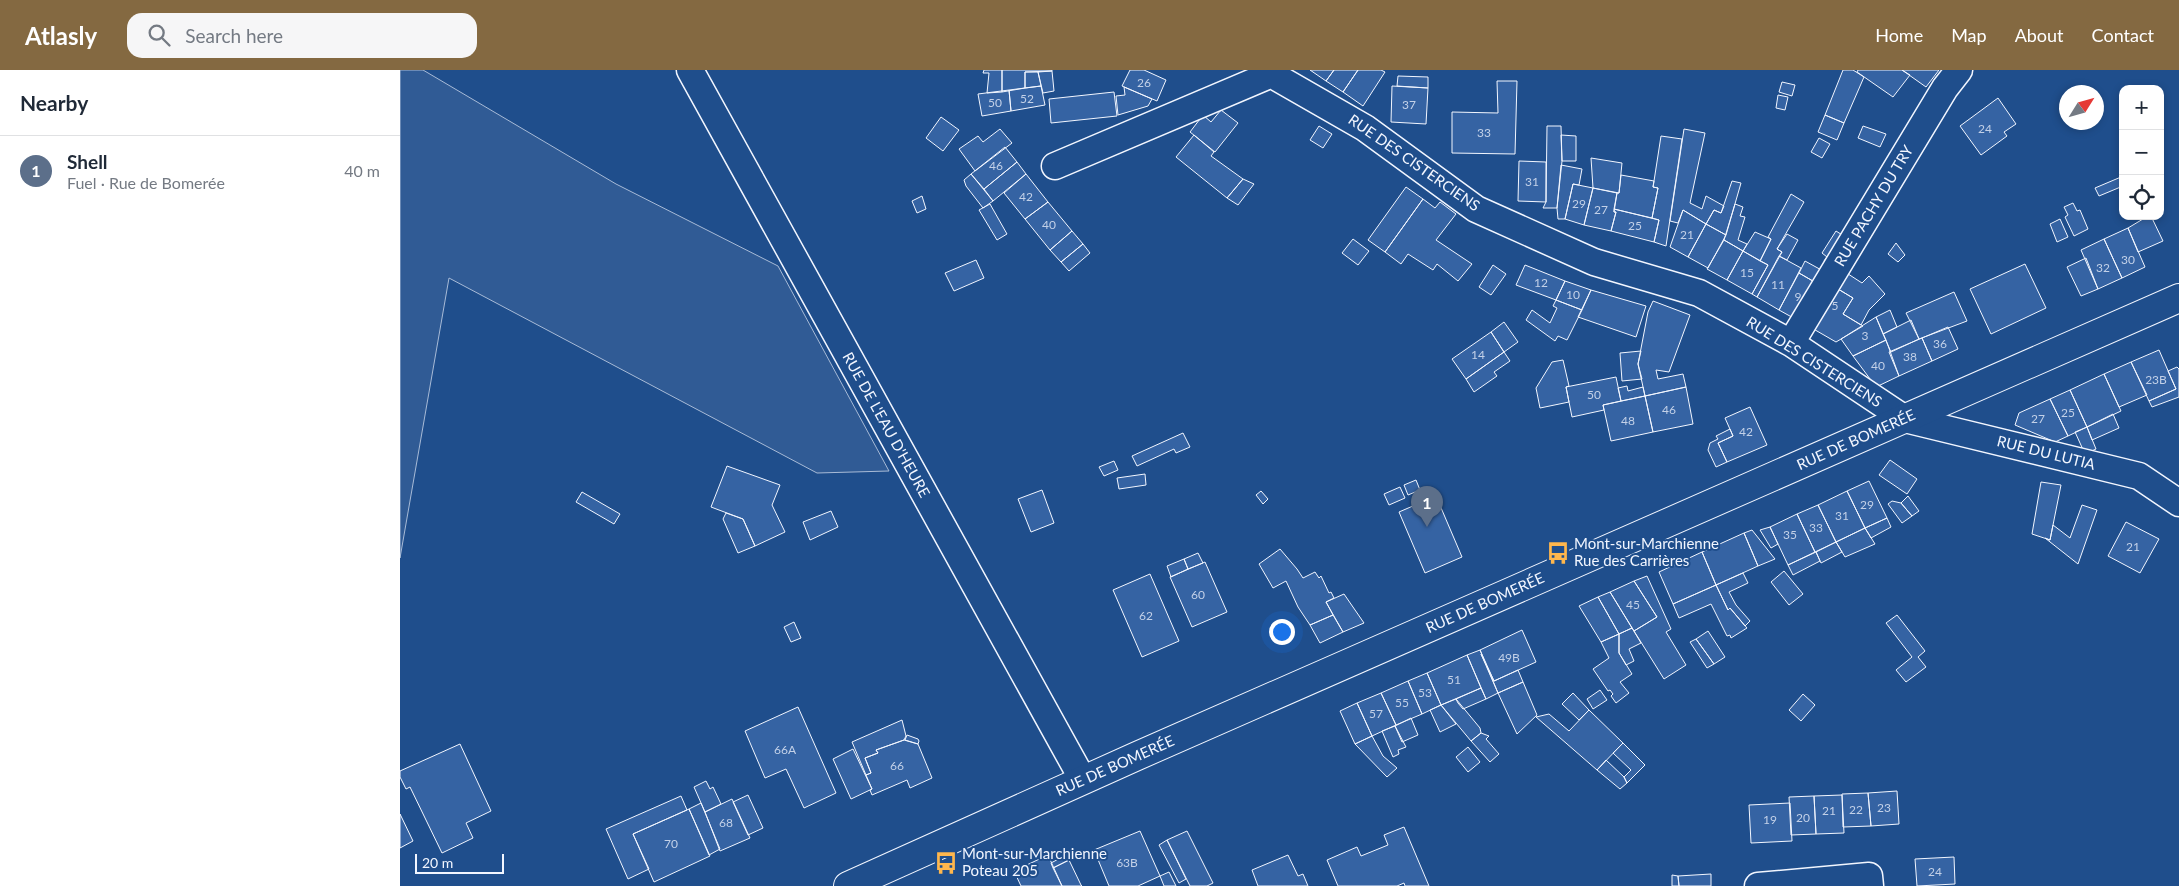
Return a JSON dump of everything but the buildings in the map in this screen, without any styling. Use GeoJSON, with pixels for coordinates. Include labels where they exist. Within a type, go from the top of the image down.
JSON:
{"type":"FeatureCollection","features":[{"type":"Feature","properties":{"kind":"main road","name":"RUE DE BOMERÉE"},"geometry":{"type":"LineString","coordinates":[[848,886],[1083,780],[2179,298]]}},
{"type":"Feature","properties":{"kind":"street","name":"RUE DE L'EAU D'HEURE"},"geometry":{"type":"LineString","coordinates":[[690,70],[1083,780]]}},
{"type":"Feature","properties":{"kind":"street","name":"RUE PACHY DU TRY"},"geometry":{"type":"LineString","coordinates":[[1791,344],[1945,88],[1959,70]]}},
{"type":"Feature","properties":{"kind":"street","name":"RUE DES CISTERCIENS"},"geometry":{"type":"LineString","coordinates":[[1055,166],[1268,72],[1365,128],[1476,208],[1594,262],[1699,293],[1791,344],[1905,419]]}},
{"type":"Feature","properties":{"kind":"street","name":"RUE DU LUTIA"},"geometry":{"type":"LineString","coordinates":[[1905,419],[2139,476],[2179,503]]}},
{"type":"Feature","properties":{"kind":"street"},"geometry":{"type":"LineString","coordinates":[[1758,886],[1869,876],[1870,886]]}},
{"type":"Feature","properties":{"kind":"shaded area"},"geometry":{"type":"Polygon","coordinates":[[[400,70],[423,70],[616,184],[778,266],[889,471],[817,473],[449,278],[400,558],[400,70]]]}},
{"type":"Feature","properties":{"kind":"place","name":"Shell"},"geometry":{"type":"Point","coordinates":[1427,527]}},
{"type":"Feature","properties":{"kind":"place","name":"Mont-sur-Marchienne Rue des Carrières"},"geometry":{"type":"Point","coordinates":[1558,553]}},
{"type":"Feature","properties":{"kind":"place","name":"Mont-sur-Marchienne Poteau 205"},"geometry":{"type":"Point","coordinates":[946,863]}}]}
